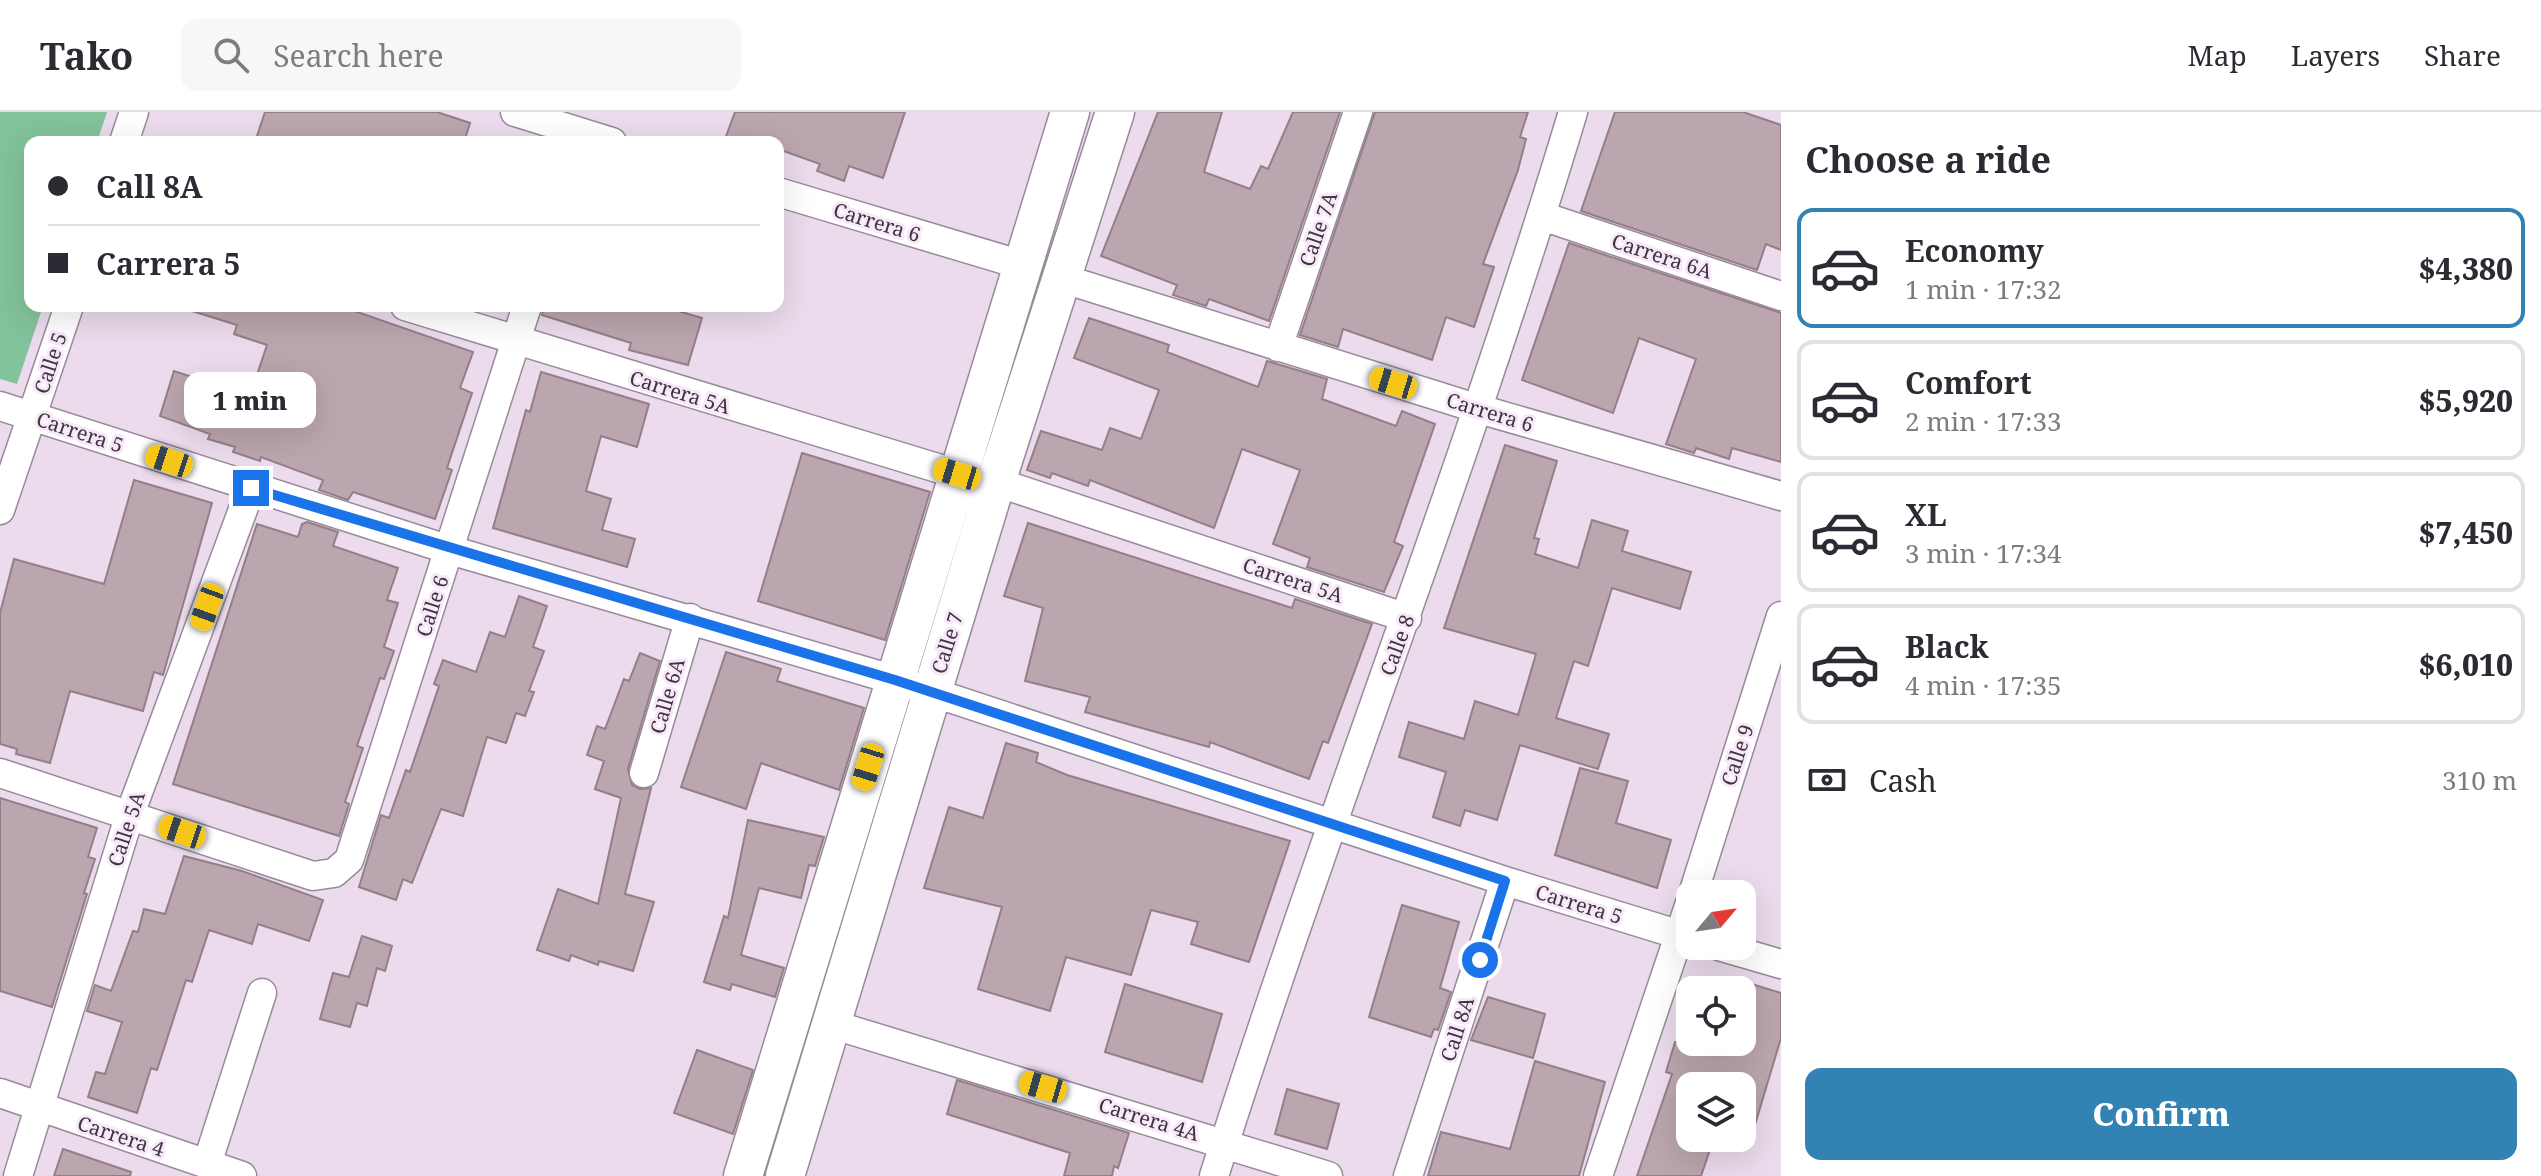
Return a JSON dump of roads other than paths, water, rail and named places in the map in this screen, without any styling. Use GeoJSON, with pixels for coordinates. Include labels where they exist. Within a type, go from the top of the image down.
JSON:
{"type":"FeatureCollection","features":[{"type":"Feature","properties":{"kind":"main road","name":"Calle 7"},"geometry":{"type":"LineString","coordinates":[[743,1176],[1070,112]]}},
{"type":"Feature","properties":{"kind":"main road","name":"Calle 7"},"geometry":{"type":"LineString","coordinates":[[785,1176],[996,482],[1064,279],[1115,112]]}},
{"type":"Feature","properties":{"kind":"street"},"geometry":{"type":"LineString","coordinates":[[126,136],[134,112]]}},
{"type":"Feature","properties":{"kind":"street"},"geometry":{"type":"LineString","coordinates":[[515,112],[583,129]]}},
{"type":"Feature","properties":{"kind":"street","name":"Calle 7A"},"geometry":{"type":"LineString","coordinates":[[1278,347],[1358,112]]}},
{"type":"Feature","properties":{"kind":"street","name":"Calle 8"},"geometry":{"type":"LineString","coordinates":[[1214,1176],[1332,822],[1479,409],[1573,112]]}},
{"type":"Feature","properties":{"kind":"street","name":"Carrera 6"},"geometry":{"type":"LineString","coordinates":[[784,194],[1022,265]]}},
{"type":"Feature","properties":{"kind":"street","name":"Carrera 6A"},"geometry":{"type":"LineString","coordinates":[[1542,216],[1781,296]]}},
{"type":"Feature","properties":{"kind":"street","name":"Carrera 6"},"geometry":{"type":"LineString","coordinates":[[1064,279],[1479,409],[1781,496]]}},
{"type":"Feature","properties":{"kind":"street","name":"Calle 5"},"geometry":{"type":"LineString","coordinates":[[0,510],[67,312]]}},
{"type":"Feature","properties":{"kind":"street","name":"Carrera 5A"},"geometry":{"type":"LineString","coordinates":[[423,312],[516,343],[957,474]]}},
{"type":"Feature","properties":{"kind":"street","name":"Calle 6"},"geometry":{"type":"LineString","coordinates":[[130,814],[313,876],[334,873],[349,860],[525,312]]}},
{"type":"Feature","properties":{"kind":"street","name":"Carrera 5"},"geometry":{"type":"LineString","coordinates":[[0,406],[450,550],[895,680],[1505,881],[1676,933]]}},
{"type":"Feature","properties":{"kind":"street","name":"Carrera 5A"},"geometry":{"type":"LineString","coordinates":[[996,482],[1407,618]]}},
{"type":"Feature","properties":{"kind":"street","name":"Calle 5A"},"geometry":{"type":"LineString","coordinates":[[18,1176],[130,814],[251,488]]}},
{"type":"Feature","properties":{"kind":"street","name":"Calle 9"},"geometry":{"type":"LineString","coordinates":[[1697,880],[1781,616]]}},
{"type":"Feature","properties":{"kind":"street","name":"Calle 6A"},"geometry":{"type":"LineString","coordinates":[[644,773],[690,618]]}},
{"type":"Feature","properties":{"kind":"street"},"geometry":{"type":"LineString","coordinates":[[0,773],[130,814]]}},
{"type":"Feature","properties":{"kind":"street","name":"Call 8A"},"geometry":{"type":"LineString","coordinates":[[1408,1176],[1505,881]]}},
{"type":"Feature","properties":{"kind":"street"},"geometry":{"type":"LineString","coordinates":[[1756,957],[1781,964]]}},
{"type":"Feature","properties":{"kind":"street"},"geometry":{"type":"LineString","coordinates":[[1598,1176],[1676,960]]}},
{"type":"Feature","properties":{"kind":"street"},"geometry":{"type":"LineString","coordinates":[[207,1164],[262,993]]}},
{"type":"Feature","properties":{"kind":"street","name":"Carrera 4A"},"geometry":{"type":"LineString","coordinates":[[831,1024],[1328,1176]]}},
{"type":"Feature","properties":{"kind":"street","name":"Carrera 4"},"geometry":{"type":"LineString","coordinates":[[0,1093],[37,1109],[242,1176]]}}]}
